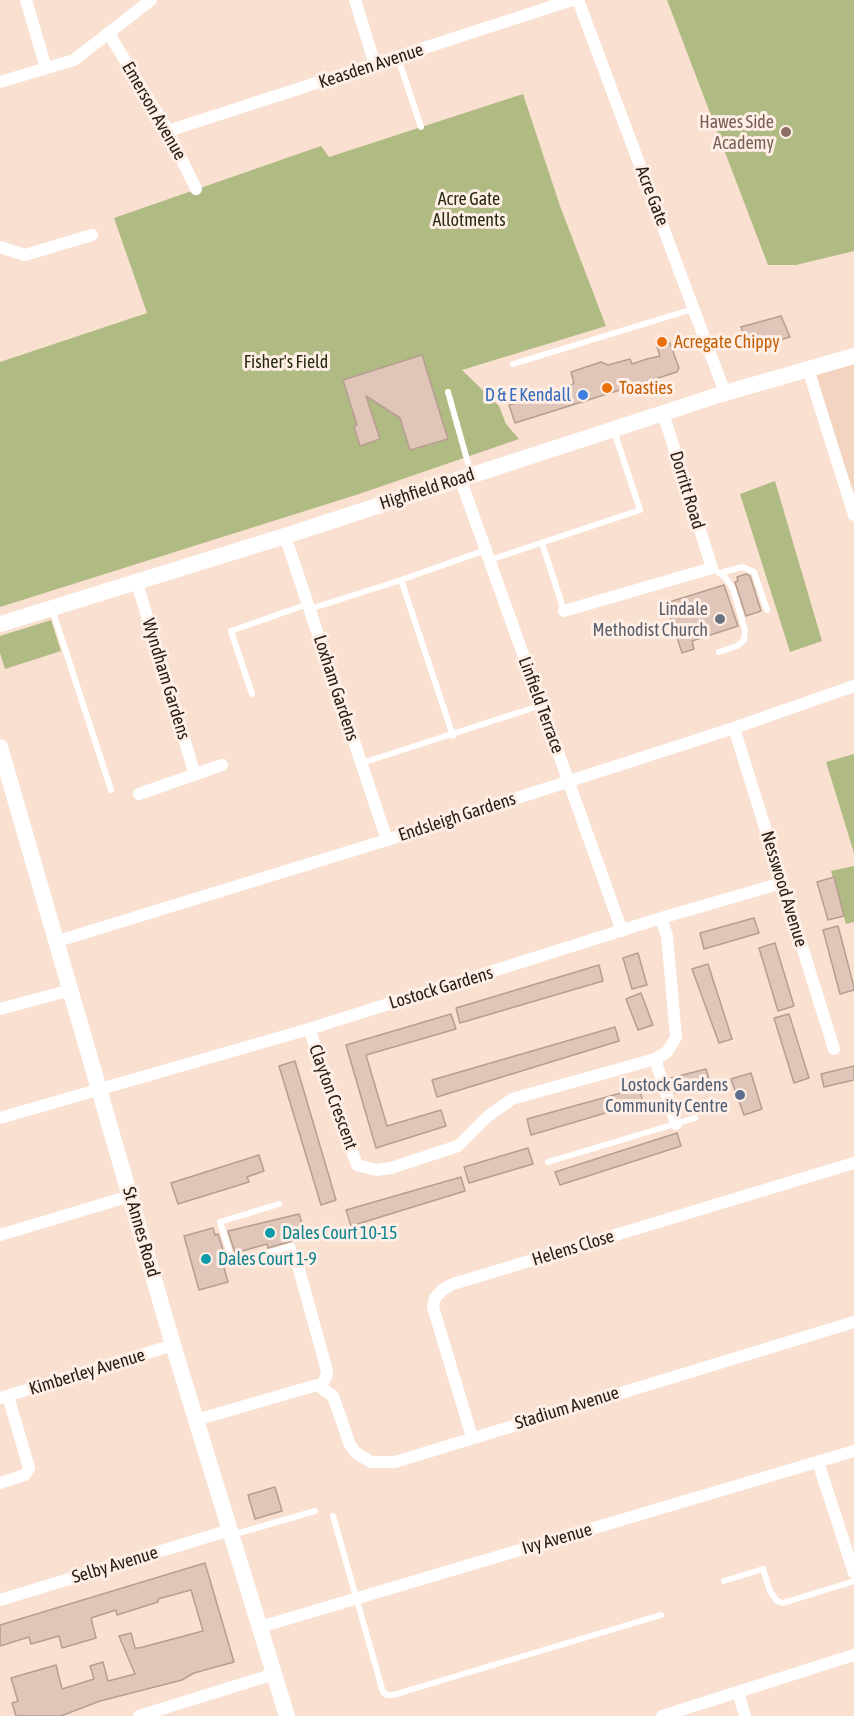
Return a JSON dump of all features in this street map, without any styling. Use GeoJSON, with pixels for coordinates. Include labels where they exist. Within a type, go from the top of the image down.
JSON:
{"type":"FeatureCollection","features":[{"type":"Feature","properties":{"kind":"street"},"geometry":{"type":"LineString","coordinates":[[26,0],[46,68]]}},
{"type":"Feature","properties":{"kind":"street"},"geometry":{"type":"LineString","coordinates":[[0,82],[74,60],[151,0]]}},
{"type":"Feature","properties":{"kind":"street"},"geometry":{"type":"LineString","coordinates":[[355,0],[375,65]]}},
{"type":"Feature","properties":{"kind":"street","name":"Keasden Avenue"},"geometry":{"type":"LineString","coordinates":[[168,131],[572,0]]}},
{"type":"Feature","properties":{"kind":"street","name":"Acre Gate"},"geometry":{"type":"LineString","coordinates":[[578,0],[725,393]]}},
{"type":"Feature","properties":{"kind":"street","name":"Emerson Avenue"},"geometry":{"type":"LineString","coordinates":[[109,34],[168,131],[196,189]]}},
{"type":"Feature","properties":{"kind":"street"},"geometry":{"type":"LineString","coordinates":[[0,247],[25,255],[92,235]]}},
{"type":"Feature","properties":{"kind":"street","name":"Highfield Road"},"geometry":{"type":"LineString","coordinates":[[0,624],[285,536],[725,393],[854,356]]}},
{"type":"Feature","properties":{"kind":"street"},"geometry":{"type":"LineString","coordinates":[[808,369],[850,487],[854,515]]}},
{"type":"Feature","properties":{"kind":"street","name":"Dorritt Road"},"geometry":{"type":"LineString","coordinates":[[663,413],[716,571]]}},
{"type":"Feature","properties":{"kind":"street","name":"Linfield Terrace"},"geometry":{"type":"LineString","coordinates":[[466,477],[488,555],[622,931]]}},
{"type":"Feature","properties":{"kind":"street","name":"Loxham Gardens"},"geometry":{"type":"LineString","coordinates":[[285,536],[387,840]]}},
{"type":"Feature","properties":{"kind":"street"},"geometry":{"type":"LineString","coordinates":[[564,611],[716,571]]}},
{"type":"Feature","properties":{"kind":"street","name":"Wyndham Gardens"},"geometry":{"type":"LineString","coordinates":[[137,583],[195,775]]}},
{"type":"Feature","properties":{"kind":"street","name":"Endsleigh Gardens"},"geometry":{"type":"LineString","coordinates":[[58,941],[387,840],[734,728],[854,686]]}},
{"type":"Feature","properties":{"kind":"street","name":"Nesswood Avenue"},"geometry":{"type":"LineString","coordinates":[[734,728],[834,1049]]}},
{"type":"Feature","properties":{"kind":"street","name":"St Annes Road"},"geometry":{"type":"LineString","coordinates":[[0,747],[58,941],[173,1345],[288,1716]]}},
{"type":"Feature","properties":{"kind":"street"},"geometry":{"type":"LineString","coordinates":[[139,794],[222,765]]}},
{"type":"Feature","properties":{"kind":"street","name":"Lostock Gardens"},"geometry":{"type":"LineString","coordinates":[[0,1118],[309,1029],[661,918],[782,883]]}},
{"type":"Feature","properties":{"kind":"street"},"geometry":{"type":"LineString","coordinates":[[661,918],[667,936],[676,1037],[667,1052],[655,1059],[676,1124]]}},
{"type":"Feature","properties":{"kind":"street"},"geometry":{"type":"LineString","coordinates":[[0,1010],[71,990]]}},
{"type":"Feature","properties":{"kind":"street","name":"Clayton Crescent"},"geometry":{"type":"LineString","coordinates":[[309,1029],[357,1165],[376,1170],[392,1168],[458,1146],[487,1117],[512,1099],[655,1059]]}},
{"type":"Feature","properties":{"kind":"street","name":"Helens Close"},"geometry":{"type":"LineString","coordinates":[[472,1437],[433,1307],[435,1298],[447,1287],[854,1163]]}},
{"type":"Feature","properties":{"kind":"street"},"geometry":{"type":"LineString","coordinates":[[0,1235],[130,1196]]}},
{"type":"Feature","properties":{"kind":"street"},"geometry":{"type":"LineString","coordinates":[[196,1420],[315,1384],[322,1386],[327,1374],[326,1366],[298,1266]]}},
{"type":"Feature","properties":{"kind":"street","name":"Stadium Avenue"},"geometry":{"type":"LineString","coordinates":[[322,1386],[333,1396],[352,1449],[360,1458],[371,1462],[407,1460],[472,1437],[854,1322]]}},
{"type":"Feature","properties":{"kind":"street","name":"Kimberley Avenue"},"geometry":{"type":"LineString","coordinates":[[4,1397],[173,1345]]}},
{"type":"Feature","properties":{"kind":"street"},"geometry":{"type":"LineString","coordinates":[[0,1483],[25,1475],[29,1468],[4,1397]]}},
{"type":"Feature","properties":{"kind":"street","name":"Ivy Avenue"},"geometry":{"type":"LineString","coordinates":[[260,1627],[854,1451]]}},
{"type":"Feature","properties":{"kind":"street"},"geometry":{"type":"LineString","coordinates":[[818,1462],[854,1573]]}},
{"type":"Feature","properties":{"kind":"street","name":"Selby Avenue"},"geometry":{"type":"LineString","coordinates":[[0,1600],[231,1533]]}},
{"type":"Feature","properties":{"kind":"street"},"geometry":{"type":"LineString","coordinates":[[662,1716],[854,1655]]}},
{"type":"Feature","properties":{"kind":"street"},"geometry":{"type":"LineString","coordinates":[[139,1716],[274,1674]]}},
{"type":"Feature","properties":{"kind":"street"},"geometry":{"type":"LineString","coordinates":[[738,1692],[745,1716]]}},
{"type":"Feature","properties":{"kind":"lane"},"geometry":{"type":"LineString","coordinates":[[398,58],[421,127]]}},
{"type":"Feature","properties":{"kind":"lane"},"geometry":{"type":"LineString","coordinates":[[513,364],[695,308]]}},
{"type":"Feature","properties":{"kind":"lane"},"geometry":{"type":"LineString","coordinates":[[448,392],[466,477]]}},
{"type":"Feature","properties":{"kind":"lane"},"geometry":{"type":"LineString","coordinates":[[252,694],[231,631],[488,555],[542,543],[640,510],[614,429]]}},
{"type":"Feature","properties":{"kind":"lane"},"geometry":{"type":"LineString","coordinates":[[542,543],[564,611]]}},
{"type":"Feature","properties":{"kind":"lane"},"geometry":{"type":"LineString","coordinates":[[716,571],[742,567],[754,572],[767,610]]}},
{"type":"Feature","properties":{"kind":"lane"},"geometry":{"type":"LineString","coordinates":[[716,571],[733,589],[745,630],[744,640],[737,646],[720,652]]}},
{"type":"Feature","properties":{"kind":"lane"},"geometry":{"type":"LineString","coordinates":[[401,580],[453,735]]}},
{"type":"Feature","properties":{"kind":"lane"},"geometry":{"type":"LineString","coordinates":[[52,608],[111,790]]}},
{"type":"Feature","properties":{"kind":"lane"},"geometry":{"type":"LineString","coordinates":[[361,763],[542,705]]}},
{"type":"Feature","properties":{"kind":"lane"},"geometry":{"type":"LineString","coordinates":[[548,1162],[695,1119]]}},
{"type":"Feature","properties":{"kind":"lane"},"geometry":{"type":"LineString","coordinates":[[279,1204],[220,1222],[233,1263],[292,1246],[298,1266]]}},
{"type":"Feature","properties":{"kind":"lane"},"geometry":{"type":"LineString","coordinates":[[231,1533],[315,1511]]}},
{"type":"Feature","properties":{"kind":"lane"},"geometry":{"type":"LineString","coordinates":[[333,1516],[383,1692],[393,1695],[661,1615]]}},
{"type":"Feature","properties":{"kind":"lane"},"geometry":{"type":"LineString","coordinates":[[724,1581],[762,1569],[770,1591],[777,1601],[783,1603],[854,1581]]}},
{"type":"Feature","properties":{"kind":"shaded area"},"geometry":{"type":"Polygon","coordinates":[[[854,356],[854,515],[808,369],[854,356]]]}},
{"type":"Feature","properties":{"kind":"green space","name":"Hawes Side Academy"},"geometry":{"type":"Polygon","coordinates":[[[667,0],[854,0],[854,251],[796,265],[768,265],[667,0]]]}},
{"type":"Feature","properties":{"kind":"green space","name":"Fisher's Field"},"geometry":{"type":"Polygon","coordinates":[[[523,94],[560,206],[606,326],[462,370],[499,406],[506,424],[519,439],[359,494],[0,607],[0,362],[147,313],[114,218],[321,146],[329,157],[523,94]]]}},
{"type":"Feature","properties":{"kind":"green space"},"geometry":{"type":"Polygon","coordinates":[[[775,481],[822,641],[790,652],[740,494],[775,481]]]}},
{"type":"Feature","properties":{"kind":"green space"},"geometry":{"type":"Polygon","coordinates":[[[51,620],[61,651],[5,669],[0,653],[0,636],[51,620]]]}},
{"type":"Feature","properties":{"kind":"green space"},"geometry":{"type":"Polygon","coordinates":[[[854,754],[854,853],[826,762],[854,754]]]}},
{"type":"Feature","properties":{"kind":"green space"},"geometry":{"type":"Polygon","coordinates":[[[854,866],[854,922],[846,924],[831,871],[854,866]]]}},
{"type":"Feature","properties":{"kind":"building"},"geometry":{"type":"Polygon","coordinates":[[[781,316],[790,337],[750,349],[741,327],[781,316]]]}},
{"type":"Feature","properties":{"kind":"building"},"geometry":{"type":"Polygon","coordinates":[[[670,343],[679,368],[677,372],[515,423],[509,405],[570,386],[574,383],[571,372],[601,362],[608,365],[630,359],[632,364],[660,356],[657,347],[670,343]]]}},
{"type":"Feature","properties":{"kind":"building"},"geometry":{"type":"Polygon","coordinates":[[[422,355],[448,439],[410,450],[400,418],[366,396],[380,439],[360,446],[354,426],[357,425],[343,380],[422,355]]]}},
{"type":"Feature","properties":{"kind":"building"},"geometry":{"type":"Polygon","coordinates":[[[746,574],[750,576],[761,611],[746,616],[735,582],[738,581],[737,577],[746,574]]]}},
{"type":"Feature","properties":{"kind":"building","name":"Lindale Methodist Church"},"geometry":{"type":"Polygon","coordinates":[[[724,585],[738,626],[692,641],[694,649],[682,653],[666,603],[724,585]]]}},
{"type":"Feature","properties":{"kind":"building"},"geometry":{"type":"Polygon","coordinates":[[[834,877],[844,916],[828,920],[817,882],[834,877]]]}},
{"type":"Feature","properties":{"kind":"building"},"geometry":{"type":"Polygon","coordinates":[[[754,918],[759,933],[704,949],[700,933],[754,918]]]}},
{"type":"Feature","properties":{"kind":"building"},"geometry":{"type":"Polygon","coordinates":[[[838,926],[854,987],[854,990],[840,994],[823,930],[838,926]]]}},
{"type":"Feature","properties":{"kind":"building"},"geometry":{"type":"Polygon","coordinates":[[[775,943],[794,1006],[778,1011],[759,948],[775,943]]]}},
{"type":"Feature","properties":{"kind":"building"},"geometry":{"type":"Polygon","coordinates":[[[638,953],[647,985],[632,989],[623,958],[638,953]]]}},
{"type":"Feature","properties":{"kind":"building"},"geometry":{"type":"Polygon","coordinates":[[[708,964],[732,1039],[719,1043],[692,969],[708,964]]]}},
{"type":"Feature","properties":{"kind":"building"},"geometry":{"type":"Polygon","coordinates":[[[599,965],[603,981],[460,1023],[456,1008],[599,965]]]}},
{"type":"Feature","properties":{"kind":"building"},"geometry":{"type":"Polygon","coordinates":[[[641,993],[653,1025],[638,1030],[626,999],[641,993]]]}},
{"type":"Feature","properties":{"kind":"building"},"geometry":{"type":"Polygon","coordinates":[[[451,1014],[456,1029],[366,1055],[387,1126],[441,1110],[446,1126],[376,1148],[346,1045],[451,1014]]]}},
{"type":"Feature","properties":{"kind":"building"},"geometry":{"type":"Polygon","coordinates":[[[789,1014],[809,1078],[794,1083],[774,1018],[789,1014]]]}},
{"type":"Feature","properties":{"kind":"building"},"geometry":{"type":"Polygon","coordinates":[[[615,1027],[619,1041],[437,1097],[432,1080],[615,1027]]]}},
{"type":"Feature","properties":{"kind":"building"},"geometry":{"type":"Polygon","coordinates":[[[295,1061],[336,1200],[321,1205],[279,1066],[295,1061]]]}},
{"type":"Feature","properties":{"kind":"building"},"geometry":{"type":"Polygon","coordinates":[[[854,1066],[854,1080],[824,1087],[821,1074],[854,1066]]]}},
{"type":"Feature","properties":{"kind":"building"},"geometry":{"type":"Polygon","coordinates":[[[706,1069],[710,1083],[675,1093],[671,1078],[706,1069]]]}},
{"type":"Feature","properties":{"kind":"building"},"geometry":{"type":"Polygon","coordinates":[[[751,1073],[762,1109],[744,1115],[731,1079],[751,1073]]]}},
{"type":"Feature","properties":{"kind":"building"},"geometry":{"type":"Polygon","coordinates":[[[639,1088],[643,1102],[531,1135],[527,1119],[639,1088]]]}},
{"type":"Feature","properties":{"kind":"building"},"geometry":{"type":"Polygon","coordinates":[[[677,1133],[681,1146],[560,1185],[555,1172],[677,1133]]]}},
{"type":"Feature","properties":{"kind":"building"},"geometry":{"type":"Polygon","coordinates":[[[528,1148],[533,1164],[469,1183],[464,1167],[528,1148]]]}},
{"type":"Feature","properties":{"kind":"building"},"geometry":{"type":"Polygon","coordinates":[[[259,1155],[264,1171],[247,1177],[249,1182],[178,1204],[171,1183],[259,1155]]]}},
{"type":"Feature","properties":{"kind":"building"},"geometry":{"type":"Polygon","coordinates":[[[461,1177],[465,1191],[351,1226],[346,1210],[461,1177]]]}},
{"type":"Feature","properties":{"kind":"building","name":"Dales Court 10-15"},"geometry":{"type":"Polygon","coordinates":[[[299,1214],[306,1237],[268,1248],[267,1244],[235,1253],[228,1231],[299,1214]]]}},
{"type":"Feature","properties":{"kind":"building","name":"Dales Court 1-9"},"geometry":{"type":"Polygon","coordinates":[[[213,1228],[215,1235],[218,1234],[225,1256],[221,1257],[228,1282],[199,1290],[184,1236],[213,1228]]]}},
{"type":"Feature","properties":{"kind":"building"},"geometry":{"type":"Polygon","coordinates":[[[275,1487],[282,1511],[255,1519],[248,1495],[275,1487]]]}},
{"type":"Feature","properties":{"kind":"building"},"geometry":{"type":"Polygon","coordinates":[[[205,1563],[234,1662],[194,1673],[182,1680],[100,1701],[61,1716],[16,1716],[12,1703],[18,1701],[11,1678],[56,1665],[62,1689],[94,1679],[90,1666],[103,1662],[108,1681],[135,1674],[119,1636],[131,1633],[135,1648],[139,1648],[203,1631],[191,1590],[158,1599],[158,1602],[117,1615],[116,1610],[91,1618],[96,1638],[62,1648],[59,1636],[31,1644],[29,1637],[0,1646],[0,1625],[205,1563]]]}},
{"type":"Feature","properties":{"kind":"place","name":"Hawes Side Academy"},"geometry":{"type":"Point","coordinates":[786,132]}},
{"type":"Feature","properties":{"kind":"place","name":"Acregate Chippy"},"geometry":{"type":"Point","coordinates":[662,342]}},
{"type":"Feature","properties":{"kind":"place","name":"Toasties"},"geometry":{"type":"Point","coordinates":[607,388]}},
{"type":"Feature","properties":{"kind":"place","name":"D & E Kendall"},"geometry":{"type":"Point","coordinates":[583,395]}},
{"type":"Feature","properties":{"kind":"place","name":"Lindale Methodist Church"},"geometry":{"type":"Point","coordinates":[720,619]}},
{"type":"Feature","properties":{"kind":"place","name":"Lostock Gardens Community Centre"},"geometry":{"type":"Point","coordinates":[740,1095]}},
{"type":"Feature","properties":{"kind":"place","name":"Dales Court 10-15"},"geometry":{"type":"Point","coordinates":[270,1233]}},
{"type":"Feature","properties":{"kind":"place","name":"Dales Court 1-9"},"geometry":{"type":"Point","coordinates":[206,1259]}},
{"type":"Feature","properties":{"kind":"park label","name":"Acre Gate Allotments"},"geometry":{"type":"Point","coordinates":[469,209]}}]}
